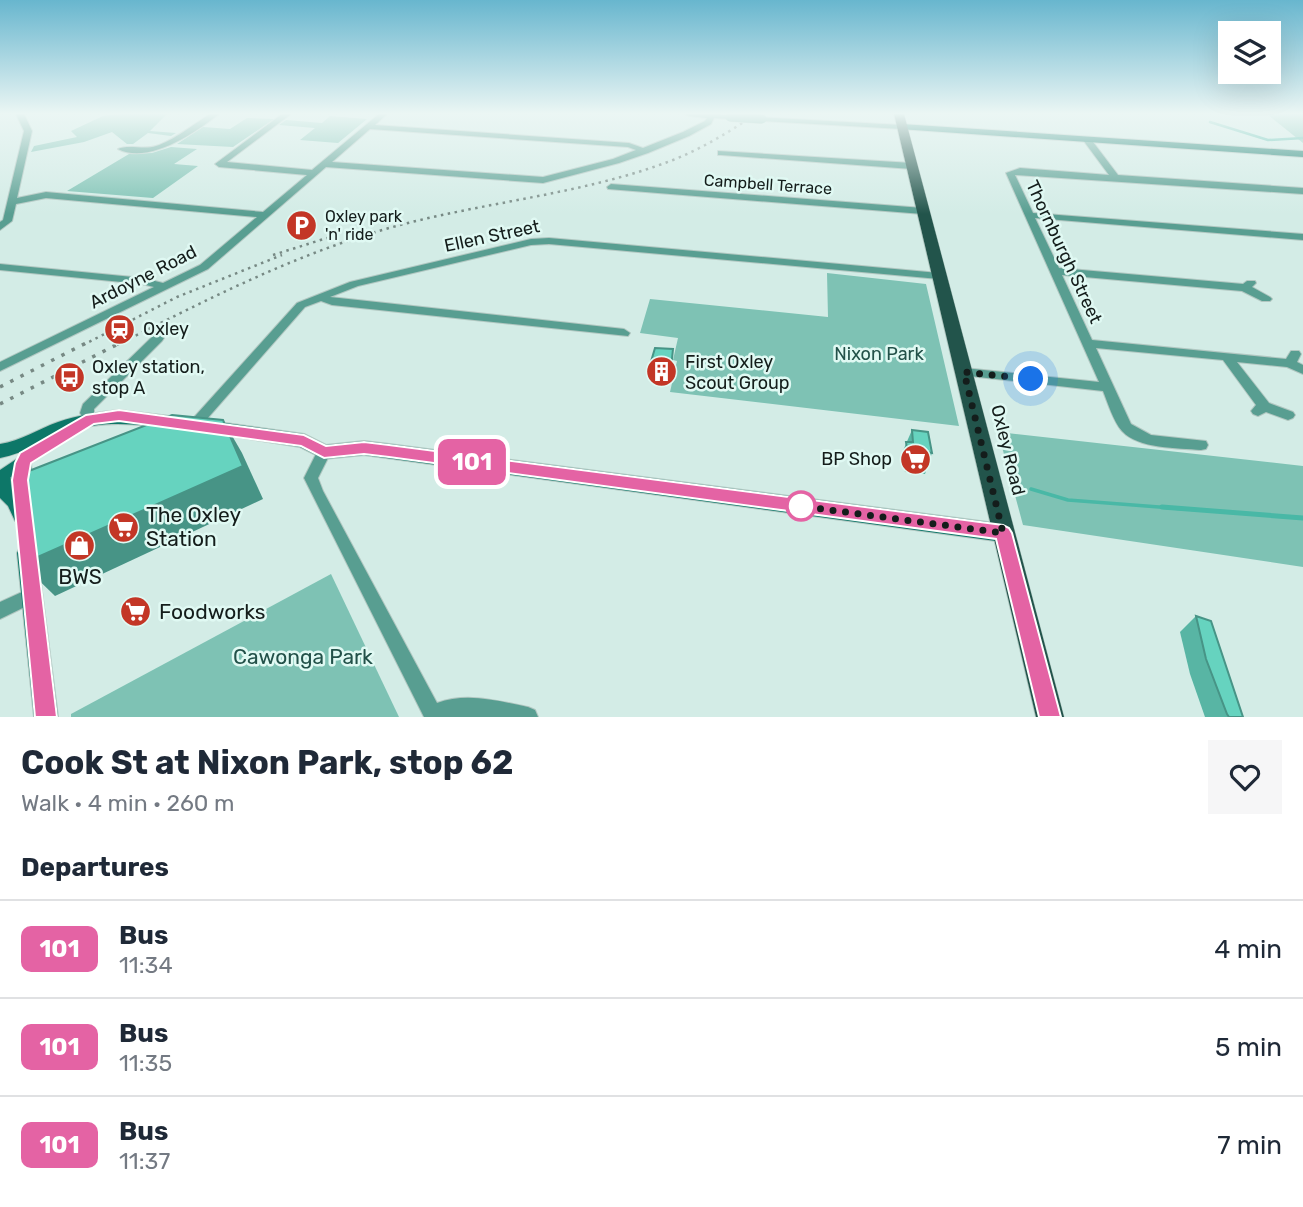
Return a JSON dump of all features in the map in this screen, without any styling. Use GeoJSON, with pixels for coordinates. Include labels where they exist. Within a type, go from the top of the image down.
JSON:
{"type":"FeatureCollection","features":[{"type":"Feature","properties":{"kind":"main road","name":"Oxley Road"},"geometry":{"type":"LineString","coordinates":[[907,147],[1050,717]]}},
{"type":"Feature","properties":{"kind":"street"},"geometry":{"type":"LineString","coordinates":[[0,227],[7,221],[23,147]]}},
{"type":"Feature","properties":{"kind":"street"},"geometry":{"type":"LineString","coordinates":[[122,149],[144,151],[160,147]]}},
{"type":"Feature","properties":{"kind":"street"},"geometry":{"type":"LineString","coordinates":[[241,147],[219,164],[315,173]]}},
{"type":"Feature","properties":{"kind":"street","name":"Ardoyne Road"},"geometry":{"type":"LineString","coordinates":[[0,367],[216,260],[344,147]]}},
{"type":"Feature","properties":{"kind":"street"},"geometry":{"type":"LineString","coordinates":[[637,147],[645,150]]}},
{"type":"Feature","properties":{"kind":"street"},"geometry":{"type":"LineString","coordinates":[[325,164],[531,181],[596,167],[652,147]]}},
{"type":"Feature","properties":{"kind":"street"},"geometry":{"type":"LineString","coordinates":[[1093,147],[1115,177]]}},
{"type":"Feature","properties":{"kind":"street"},"geometry":{"type":"LineString","coordinates":[[1202,147],[1303,154]]}},
{"type":"Feature","properties":{"kind":"street"},"geometry":{"type":"LineString","coordinates":[[721,152],[912,166]]}},
{"type":"Feature","properties":{"kind":"street","name":"Thornburgh Street"},"geometry":{"type":"LineString","coordinates":[[1201,445],[1146,439],[1126,427],[1009,176],[1013,172],[1115,177],[1303,191]]}},
{"type":"Feature","properties":{"kind":"street","name":"Campbell Terrace"},"geometry":{"type":"LineString","coordinates":[[611,187],[923,211]]}},
{"type":"Feature","properties":{"kind":"street"},"geometry":{"type":"LineString","coordinates":[[10,202],[46,195],[266,215]]}},
{"type":"Feature","properties":{"kind":"street"},"geometry":{"type":"LineString","coordinates":[[1028,215],[1303,237]]}},
{"type":"Feature","properties":{"kind":"street","name":"Ellen Street"},"geometry":{"type":"LineString","coordinates":[[194,425],[296,309],[367,281],[531,242],[548,241],[939,276]]}},
{"type":"Feature","properties":{"kind":"street"},"geometry":{"type":"LineString","coordinates":[[0,267],[165,286]]}},
{"type":"Feature","properties":{"kind":"street"},"geometry":{"type":"LineString","coordinates":[[1054,271],[1249,285],[1266,299]]}},
{"type":"Feature","properties":{"kind":"street"},"geometry":{"type":"LineString","coordinates":[[321,297],[332,302],[624,333]]}},
{"type":"Feature","properties":{"kind":"street"},"geometry":{"type":"LineString","coordinates":[[91,419],[87,413],[88,407],[158,338]]}},
{"type":"Feature","properties":{"kind":"street"},"geometry":{"type":"LineString","coordinates":[[1088,343],[1227,357],[1293,359],[1303,370]]}},
{"type":"Feature","properties":{"kind":"street"},"geometry":{"type":"LineString","coordinates":[[0,355],[14,360]]}},
{"type":"Feature","properties":{"kind":"street"},"geometry":{"type":"LineString","coordinates":[[1227,357],[1261,409],[1288,415]]}},
{"type":"Feature","properties":{"kind":"street"},"geometry":{"type":"LineString","coordinates":[[964,372],[1108,387]]}},
{"type":"Feature","properties":{"kind":"street"},"geometry":{"type":"LineString","coordinates":[[0,478],[17,455],[91,419],[132,416],[304,441],[324,452],[364,448],[1003,533]]}},
{"type":"Feature","properties":{"kind":"street"},"geometry":{"type":"LineString","coordinates":[[324,452],[311,478],[316,491],[433,715],[449,706],[463,706],[528,717]]}},
{"type":"Feature","properties":{"kind":"street"},"geometry":{"type":"LineString","coordinates":[[17,455],[46,717]]}},
{"type":"Feature","properties":{"kind":"street"},"geometry":{"type":"LineString","coordinates":[[0,486],[15,501],[24,520]]}},
{"type":"Feature","properties":{"kind":"street"},"geometry":{"type":"LineString","coordinates":[[0,611],[33,595]]}},
{"type":"Feature","properties":{"kind":"green space"},"geometry":{"type":"Polygon","coordinates":[[[33,147],[55,147],[31,152],[33,147]]]}},
{"type":"Feature","properties":{"kind":"green space"},"geometry":{"type":"Polygon","coordinates":[[[170,147],[197,149],[174,164],[198,166],[153,198],[67,191],[129,154],[152,153],[170,147]]]}},
{"type":"Feature","properties":{"kind":"green space","name":"Nixon Park"},"geometry":{"type":"Polygon","coordinates":[[[827,273],[926,284],[959,426],[670,392],[677,361],[673,360],[678,338],[640,333],[650,299],[828,317],[827,273]]]}},
{"type":"Feature","properties":{"kind":"green space"},"geometry":{"type":"Polygon","coordinates":[[[998,432],[1303,466],[1303,567],[1023,525],[998,432]]]}},
{"type":"Feature","properties":{"kind":"green space","name":"Cawonga Park"},"geometry":{"type":"Polygon","coordinates":[[[331,574],[399,717],[71,717],[71,714],[331,574]]]}},
{"type":"Feature","properties":{"kind":"building"},"geometry":{"type":"Polygon","coordinates":[[[655,348],[673,349],[671,368],[650,365],[655,348]]]}},
{"type":"Feature","properties":{"kind":"building"},"geometry":{"type":"Polygon","coordinates":[[[172,415],[223,420],[243,466],[22,564],[11,478],[172,415]]]}},
{"type":"Feature","properties":{"kind":"building"},"geometry":{"type":"Polygon","coordinates":[[[912,430],[928,432],[932,453],[927,452],[929,463],[909,461],[906,442],[913,442],[912,430]]]}},
{"type":"Feature","properties":{"kind":"building"},"geometry":{"type":"Polygon","coordinates":[[[1196,616],[1211,621],[1243,717],[1229,717],[1227,714],[1206,659],[1196,616]]]}},
{"type":"Feature","properties":{"kind":"waterway"},"geometry":{"type":"LineString","coordinates":[[1031,489],[1068,500],[1185,509]]}},
{"type":"Feature","properties":{"kind":"waterway"},"geometry":{"type":"LineString","coordinates":[[1162,507],[1303,518]]}},
{"type":"Feature","properties":{"kind":"railway"},"geometry":{"type":"LineString","coordinates":[[117,345],[222,293],[330,247],[404,224],[607,181],[673,160],[700,147]]}},
{"type":"Feature","properties":{"kind":"railway"},"geometry":{"type":"LineString","coordinates":[[273,255],[327,238]]}},
{"type":"Feature","properties":{"kind":"railway"},"geometry":{"type":"LineString","coordinates":[[83,345],[177,297],[282,255]]}},
{"type":"Feature","properties":{"kind":"railway"},"geometry":{"type":"LineString","coordinates":[[0,387],[86,343]]}},
{"type":"Feature","properties":{"kind":"railway"},"geometry":{"type":"LineString","coordinates":[[0,404],[120,343]]}},
{"type":"Feature","properties":{"kind":"bus line","name":"101"},"geometry":{"type":"LineString","coordinates":[[46,717],[20,480],[23,463],[26,457],[91,419],[119,416],[304,441],[324,452],[364,448],[1003,533],[1050,717]]}},
{"type":"Feature","properties":{"kind":"place","name":"Oxley park 'n' ride"},"geometry":{"type":"Point","coordinates":[302,225]}},
{"type":"Feature","properties":{"kind":"place","name":"Oxley"},"geometry":{"type":"Point","coordinates":[120,329]}},
{"type":"Feature","properties":{"kind":"place","name":"First Oxley Scout Group"},"geometry":{"type":"Point","coordinates":[662,372]}},
{"type":"Feature","properties":{"kind":"place","name":"Oxley station, stop A"},"geometry":{"type":"Point","coordinates":[69,377]}},
{"type":"Feature","properties":{"kind":"place","name":"BP Shop"},"geometry":{"type":"Point","coordinates":[915,459]}},
{"type":"Feature","properties":{"kind":"place","name":"The Oxley Station"},"geometry":{"type":"Point","coordinates":[123,527]}},
{"type":"Feature","properties":{"kind":"place","name":"BWS"},"geometry":{"type":"Point","coordinates":[80,545]}},
{"type":"Feature","properties":{"kind":"place","name":"Foodworks"},"geometry":{"type":"Point","coordinates":[136,612]}},
{"type":"Feature","properties":{"kind":"route"},"geometry":{"type":"LineString","coordinates":[[801,506],[792,505],[1003,533],[964,372],[1031,379]]}}]}
